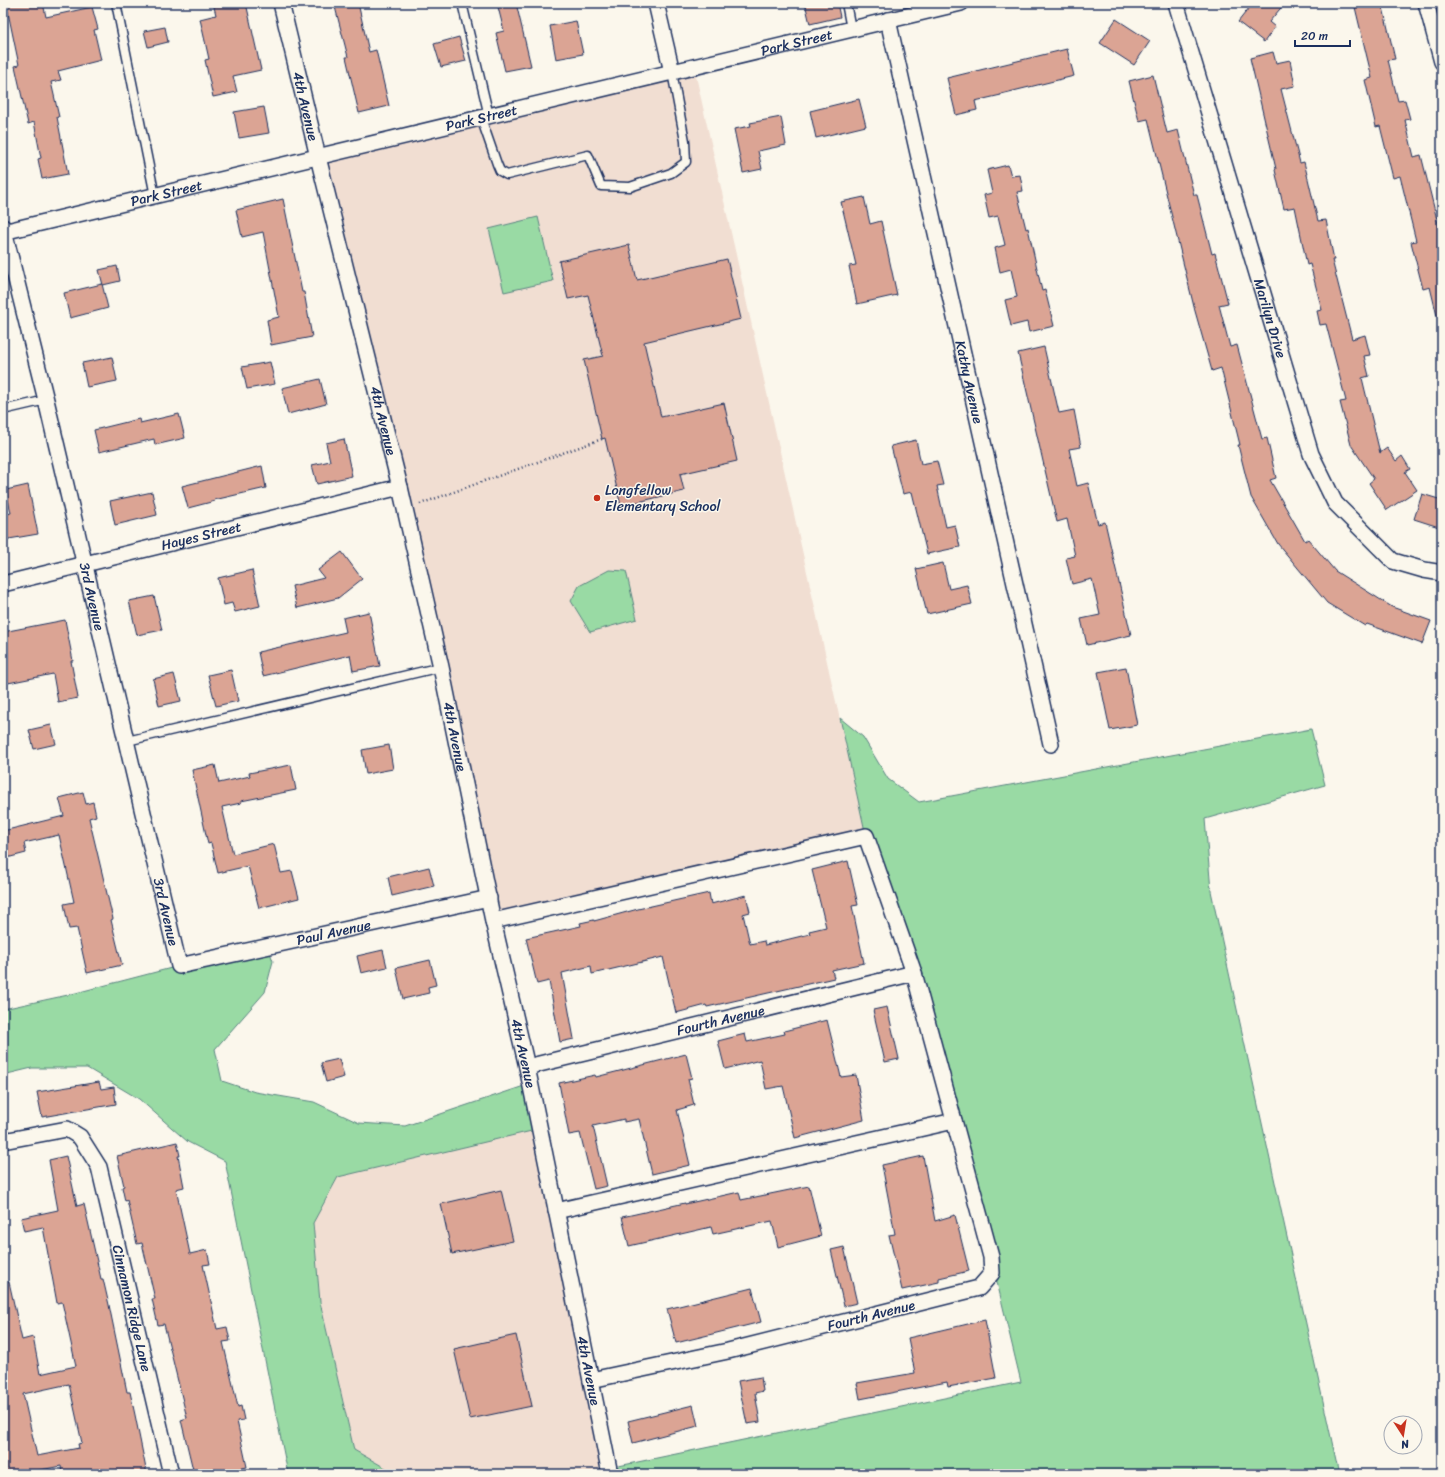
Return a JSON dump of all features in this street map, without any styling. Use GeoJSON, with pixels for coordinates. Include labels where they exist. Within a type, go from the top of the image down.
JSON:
{"type":"FeatureCollection","features":[{"type":"Feature","properties":{"kind":"street","name":"4th Avenue"},"geometry":{"type":"LineString","coordinates":[[281,3],[400,487],[441,667],[489,898],[527,1067],[610,1474]]}},
{"type":"Feature","properties":{"kind":"street"},"geometry":{"type":"LineString","coordinates":[[656,3],[672,72]]}},
{"type":"Feature","properties":{"kind":"street","name":"Park Street"},"geometry":{"type":"LineString","coordinates":[[3,230],[155,196],[961,3]]}},
{"type":"Feature","properties":{"kind":"street","name":"Marilyn Drive"},"geometry":{"type":"LineString","coordinates":[[1176,3],[1311,454],[1334,503],[1392,561],[1424,570],[1442,572]]}},
{"type":"Feature","properties":{"kind":"street"},"geometry":{"type":"LineString","coordinates":[[1426,3],[1442,62]]}},
{"type":"Feature","properties":{"kind":"street","name":"Kathy Avenue"},"geometry":{"type":"LineString","coordinates":[[888,20],[1051,744]]}},
{"type":"Feature","properties":{"kind":"street","name":"3rd Avenue"},"geometry":{"type":"LineString","coordinates":[[3,230],[46,400],[179,966]]}},
{"type":"Feature","properties":{"kind":"street","name":"Hayes Street"},"geometry":{"type":"LineString","coordinates":[[3,584],[400,487]]}},
{"type":"Feature","properties":{"kind":"street","name":"Fourth Avenue"},"geometry":{"type":"LineString","coordinates":[[494,921],[866,836],[914,973],[991,1256],[992,1273],[979,1288],[728,1351],[591,1380]]}},
{"type":"Feature","properties":{"kind":"street","name":"Paul Avenue"},"geometry":{"type":"LineString","coordinates":[[179,966],[489,898]]}},
{"type":"Feature","properties":{"kind":"street","name":"Fourth Avenue"},"geometry":{"type":"LineString","coordinates":[[527,1067],[914,973]]}},
{"type":"Feature","properties":{"kind":"street"},"geometry":{"type":"LineString","coordinates":[[556,1211],[954,1121]]}},
{"type":"Feature","properties":{"kind":"street","name":"Cinnamon Ridge Lane"},"geometry":{"type":"LineString","coordinates":[[3,1141],[67,1129],[80,1137],[99,1167],[171,1474]]}},
{"type":"Feature","properties":{"kind":"lane"},"geometry":{"type":"LineString","coordinates":[[116,3],[155,196]]}},
{"type":"Feature","properties":{"kind":"lane"},"geometry":{"type":"LineString","coordinates":[[462,3],[485,117],[497,164],[500,170],[507,174],[588,155],[601,186],[630,187],[671,174],[686,162],[685,141],[672,72]]}},
{"type":"Feature","properties":{"kind":"lane"},"geometry":{"type":"LineString","coordinates":[[846,3],[851,29]]}},
{"type":"Feature","properties":{"kind":"lane"},"geometry":{"type":"LineString","coordinates":[[3,410],[46,400]]}},
{"type":"Feature","properties":{"kind":"lane"},"geometry":{"type":"LineString","coordinates":[[127,741],[441,667]]}},
{"type":"Feature","properties":{"kind":"path"},"geometry":{"type":"LineString","coordinates":[[405,510],[602,439]]}},
{"type":"Feature","properties":{"kind":"shaded area","name":"Longfellow Elementary School"},"geometry":{"type":"Polygon","coordinates":[[[694,67],[866,836],[493,921],[318,157],[694,67]]]}},
{"type":"Feature","properties":{"kind":"shaded area"},"geometry":{"type":"Polygon","coordinates":[[[540,1129],[610,1474],[396,1474],[354,1450],[320,1302],[313,1223],[338,1177],[540,1129]]]}},
{"type":"Feature","properties":{"kind":"green space"},"geometry":{"type":"Polygon","coordinates":[[[538,217],[553,281],[504,292],[489,229],[538,217]]]}},
{"type":"Feature","properties":{"kind":"green space"},"geometry":{"type":"Polygon","coordinates":[[[609,570],[626,571],[637,619],[590,632],[571,601],[579,586],[609,570]]]}},
{"type":"Feature","properties":{"kind":"green space"},"geometry":{"type":"Polygon","coordinates":[[[840,718],[863,737],[888,779],[919,802],[1311,729],[1325,785],[1205,819],[1211,891],[1339,1474],[610,1474],[609,1468],[1021,1382],[991,1257],[866,836],[840,718]]]}},
{"type":"Feature","properties":{"kind":"green space"},"geometry":{"type":"Polygon","coordinates":[[[268,947],[273,961],[265,992],[215,1049],[222,1081],[255,1092],[314,1102],[359,1123],[405,1126],[530,1084],[540,1129],[338,1177],[313,1223],[320,1302],[354,1450],[396,1474],[288,1474],[225,1161],[188,1142],[139,1099],[87,1068],[32,1068],[3,1075],[3,1009],[68,995],[179,966],[268,947]]]}},
{"type":"Feature","properties":{"kind":"building"},"geometry":{"type":"Polygon","coordinates":[[[6,3],[43,3],[46,17],[92,7],[98,29],[94,30],[101,60],[58,71],[61,80],[51,82],[59,117],[57,117],[68,174],[42,179],[38,159],[41,158],[34,122],[28,124],[15,66],[19,65],[6,3]]]}},
{"type":"Feature","properties":{"kind":"building"},"geometry":{"type":"Polygon","coordinates":[[[213,3],[246,3],[261,70],[233,76],[237,92],[213,97],[205,60],[209,59],[200,19],[216,15],[213,3]]]}},
{"type":"Feature","properties":{"kind":"building"},"geometry":{"type":"Polygon","coordinates":[[[334,3],[358,3],[369,52],[376,50],[389,106],[359,113],[346,57],[348,57],[334,3]]]}},
{"type":"Feature","properties":{"kind":"building"},"geometry":{"type":"Polygon","coordinates":[[[497,3],[516,3],[531,66],[505,71],[496,33],[504,31],[497,3]]]}},
{"type":"Feature","properties":{"kind":"building"},"geometry":{"type":"Polygon","coordinates":[[[805,3],[837,3],[840,17],[810,24],[805,3]]]}},
{"type":"Feature","properties":{"kind":"building"},"geometry":{"type":"Polygon","coordinates":[[[1253,3],[1285,3],[1269,22],[1275,27],[1264,42],[1238,22],[1253,3]]]}},
{"type":"Feature","properties":{"kind":"building"},"geometry":{"type":"Polygon","coordinates":[[[1354,3],[1382,3],[1395,59],[1388,60],[1398,101],[1405,100],[1410,119],[1405,120],[1414,157],[1421,155],[1442,240],[1442,315],[1437,316],[1430,287],[1423,289],[1411,242],[1416,241],[1400,176],[1393,178],[1380,126],[1376,127],[1365,80],[1372,78],[1354,3]]]}},
{"type":"Feature","properties":{"kind":"building"},"geometry":{"type":"Polygon","coordinates":[[[1116,19],[1150,41],[1134,65],[1100,43],[1116,19]]]}},
{"type":"Feature","properties":{"kind":"building"},"geometry":{"type":"Polygon","coordinates":[[[576,21],[583,54],[556,59],[550,26],[576,21]]]}},
{"type":"Feature","properties":{"kind":"building"},"geometry":{"type":"Polygon","coordinates":[[[165,27],[168,42],[148,47],[144,31],[165,27]]]}},
{"type":"Feature","properties":{"kind":"building"},"geometry":{"type":"Polygon","coordinates":[[[459,37],[466,61],[441,67],[434,44],[459,37]]]}},
{"type":"Feature","properties":{"kind":"building"},"geometry":{"type":"Polygon","coordinates":[[[1067,49],[1074,76],[975,101],[977,110],[956,115],[947,78],[1067,49]]]}},
{"type":"Feature","properties":{"kind":"building"},"geometry":{"type":"Polygon","coordinates":[[[1273,52],[1276,63],[1290,60],[1295,86],[1281,89],[1300,163],[1304,162],[1318,221],[1326,220],[1334,260],[1332,260],[1352,339],[1365,335],[1370,355],[1364,356],[1369,376],[1362,378],[1380,453],[1387,448],[1396,461],[1402,456],[1410,469],[1405,472],[1417,490],[1387,510],[1369,483],[1374,479],[1351,445],[1340,402],[1346,401],[1326,324],[1320,325],[1317,311],[1322,310],[1310,264],[1307,265],[1295,207],[1284,209],[1250,58],[1273,52]]]}},
{"type":"Feature","properties":{"kind":"building"},"geometry":{"type":"Polygon","coordinates":[[[1153,75],[1167,133],[1178,130],[1194,195],[1197,195],[1212,254],[1215,253],[1228,303],[1219,305],[1230,347],[1237,345],[1262,439],[1267,438],[1276,478],[1270,480],[1305,541],[1308,539],[1335,571],[1392,607],[1431,621],[1422,644],[1367,624],[1365,626],[1327,603],[1278,544],[1251,497],[1221,368],[1212,371],[1195,311],[1148,119],[1139,121],[1129,81],[1153,75]]]}},
{"type":"Feature","properties":{"kind":"building"},"geometry":{"type":"Polygon","coordinates":[[[859,99],[866,126],[816,138],[810,111],[859,99]]]}},
{"type":"Feature","properties":{"kind":"building"},"geometry":{"type":"Polygon","coordinates":[[[264,107],[269,133],[239,138],[234,112],[264,107]]]}},
{"type":"Feature","properties":{"kind":"building"},"geometry":{"type":"Polygon","coordinates":[[[781,117],[786,145],[758,151],[762,169],[743,173],[734,129],[751,126],[750,123],[781,117]]]}},
{"type":"Feature","properties":{"kind":"building"},"geometry":{"type":"Polygon","coordinates":[[[1008,165],[1011,176],[1020,175],[1023,191],[1017,192],[1026,229],[1028,228],[1042,291],[1045,290],[1054,326],[1029,332],[1027,322],[1011,326],[1005,300],[1017,297],[1011,269],[1000,272],[995,248],[1005,245],[998,216],[989,218],[984,195],[992,193],[987,170],[1008,165]]]}},
{"type":"Feature","properties":{"kind":"building"},"geometry":{"type":"Polygon","coordinates":[[[864,197],[870,224],[881,221],[897,295],[857,304],[849,266],[856,265],[841,202],[864,197]]]}},
{"type":"Feature","properties":{"kind":"building"},"geometry":{"type":"Polygon","coordinates":[[[283,199],[302,292],[304,292],[312,337],[271,345],[267,320],[279,317],[263,232],[242,237],[236,210],[283,199]]]}},
{"type":"Feature","properties":{"kind":"building"},"geometry":{"type":"Polygon","coordinates":[[[629,245],[637,280],[727,259],[741,319],[644,342],[661,417],[724,403],[737,461],[680,474],[684,491],[621,506],[605,438],[602,439],[584,360],[603,356],[588,295],[568,299],[559,261],[629,245]]]}},
{"type":"Feature","properties":{"kind":"building"},"geometry":{"type":"Polygon","coordinates":[[[117,266],[120,281],[103,285],[99,270],[117,266]]]}},
{"type":"Feature","properties":{"kind":"building"},"geometry":{"type":"Polygon","coordinates":[[[102,284],[108,308],[70,318],[64,293],[102,284]]]}},
{"type":"Feature","properties":{"kind":"building"},"geometry":{"type":"Polygon","coordinates":[[[1044,347],[1059,413],[1074,410],[1081,447],[1069,449],[1077,486],[1088,483],[1098,524],[1105,522],[1131,635],[1087,645],[1081,619],[1100,615],[1092,579],[1072,584],[1066,558],[1075,556],[1067,519],[1057,522],[1018,353],[1044,347]]]}},
{"type":"Feature","properties":{"kind":"building"},"geometry":{"type":"Polygon","coordinates":[[[112,357],[117,381],[87,387],[82,363],[112,357]]]}},
{"type":"Feature","properties":{"kind":"building"},"geometry":{"type":"Polygon","coordinates":[[[270,362],[275,384],[247,389],[242,367],[270,362]]]}},
{"type":"Feature","properties":{"kind":"building"},"geometry":{"type":"Polygon","coordinates":[[[320,379],[326,404],[288,414],[282,388],[320,379]]]}},
{"type":"Feature","properties":{"kind":"building"},"geometry":{"type":"Polygon","coordinates":[[[179,414],[185,438],[155,445],[154,439],[99,452],[94,430],[139,419],[140,423],[179,414]]]}},
{"type":"Feature","properties":{"kind":"building"},"geometry":{"type":"Polygon","coordinates":[[[344,439],[352,476],[317,484],[312,465],[330,461],[326,443],[344,439]]]}},
{"type":"Feature","properties":{"kind":"building"},"geometry":{"type":"Polygon","coordinates":[[[916,440],[921,464],[937,461],[943,485],[937,486],[946,527],[955,525],[960,547],[927,554],[912,492],[903,494],[891,446],[916,440]]]}},
{"type":"Feature","properties":{"kind":"building"},"geometry":{"type":"Polygon","coordinates":[[[262,466],[266,488],[214,500],[215,501],[188,508],[182,486],[262,466]]]}},
{"type":"Feature","properties":{"kind":"building"},"geometry":{"type":"Polygon","coordinates":[[[28,485],[38,534],[3,540],[3,515],[11,513],[6,490],[28,485]]]}},
{"type":"Feature","properties":{"kind":"building"},"geometry":{"type":"Polygon","coordinates":[[[152,492],[157,515],[115,525],[110,501],[152,492]]]}},
{"type":"Feature","properties":{"kind":"building"},"geometry":{"type":"Polygon","coordinates":[[[1422,494],[1442,500],[1442,528],[1414,519],[1422,494]]]}},
{"type":"Feature","properties":{"kind":"building"},"geometry":{"type":"Polygon","coordinates":[[[342,552],[362,579],[338,598],[297,608],[292,586],[324,578],[318,570],[342,552]]]}},
{"type":"Feature","properties":{"kind":"building"},"geometry":{"type":"Polygon","coordinates":[[[943,563],[949,589],[967,585],[972,604],[927,614],[916,569],[943,563]]]}},
{"type":"Feature","properties":{"kind":"building"},"geometry":{"type":"Polygon","coordinates":[[[252,570],[260,606],[235,612],[232,603],[224,605],[218,578],[252,570]]]}},
{"type":"Feature","properties":{"kind":"building"},"geometry":{"type":"Polygon","coordinates":[[[154,596],[162,630],[137,635],[129,601],[154,596]]]}},
{"type":"Feature","properties":{"kind":"building"},"geometry":{"type":"Polygon","coordinates":[[[369,612],[380,666],[353,671],[350,655],[263,676],[258,652],[346,632],[343,618],[369,612]]]}},
{"type":"Feature","properties":{"kind":"building"},"geometry":{"type":"Polygon","coordinates":[[[65,620],[78,698],[58,702],[53,674],[3,684],[3,632],[65,620]]]}},
{"type":"Feature","properties":{"kind":"building"},"geometry":{"type":"Polygon","coordinates":[[[1126,667],[1137,725],[1110,730],[1098,672],[1126,667]]]}},
{"type":"Feature","properties":{"kind":"building"},"geometry":{"type":"Polygon","coordinates":[[[231,670],[238,701],[216,706],[208,675],[231,670]]]}},
{"type":"Feature","properties":{"kind":"building"},"geometry":{"type":"Polygon","coordinates":[[[174,674],[181,701],[159,706],[153,679],[174,674]]]}},
{"type":"Feature","properties":{"kind":"building"},"geometry":{"type":"Polygon","coordinates":[[[51,725],[56,744],[34,749],[29,730],[51,725]]]}},
{"type":"Feature","properties":{"kind":"building"},"geometry":{"type":"Polygon","coordinates":[[[389,745],[393,769],[366,774],[362,750],[389,745]]]}},
{"type":"Feature","properties":{"kind":"building"},"geometry":{"type":"Polygon","coordinates":[[[215,765],[219,783],[250,776],[249,773],[291,765],[296,790],[241,801],[241,803],[222,807],[233,854],[274,844],[281,873],[292,871],[299,898],[259,908],[248,866],[218,873],[211,843],[208,844],[192,770],[215,765]]]}},
{"type":"Feature","properties":{"kind":"building"},"geometry":{"type":"Polygon","coordinates":[[[83,792],[86,804],[93,802],[96,816],[89,818],[113,919],[111,920],[122,965],[87,973],[77,928],[69,929],[64,904],[74,902],[59,835],[24,843],[26,853],[3,859],[3,831],[64,816],[59,798],[83,792]]]}},
{"type":"Feature","properties":{"kind":"building"},"geometry":{"type":"Polygon","coordinates":[[[848,861],[858,905],[852,906],[864,963],[832,970],[834,978],[707,1007],[706,1005],[676,1013],[663,957],[592,974],[591,966],[562,973],[574,1039],[560,1042],[549,981],[537,984],[526,938],[581,926],[580,923],[594,921],[638,909],[709,893],[711,904],[746,895],[750,912],[743,914],[750,944],[764,941],[765,945],[810,934],[809,931],[826,927],[812,870],[848,861]]]}},
{"type":"Feature","properties":{"kind":"building"},"geometry":{"type":"Polygon","coordinates":[[[429,867],[434,886],[392,896],[388,877],[429,867]]]}},
{"type":"Feature","properties":{"kind":"building"},"geometry":{"type":"Polygon","coordinates":[[[383,950],[387,967],[361,973],[357,956],[383,950]]]}},
{"type":"Feature","properties":{"kind":"building"},"geometry":{"type":"Polygon","coordinates":[[[430,960],[436,985],[428,987],[429,993],[403,999],[396,968],[430,960]]]}},
{"type":"Feature","properties":{"kind":"building"},"geometry":{"type":"Polygon","coordinates":[[[887,1007],[899,1059],[885,1062],[873,1010],[887,1007]]]}},
{"type":"Feature","properties":{"kind":"building"},"geometry":{"type":"Polygon","coordinates":[[[827,1020],[841,1077],[856,1075],[864,1120],[795,1138],[783,1086],[766,1089],[760,1060],[725,1069],[718,1041],[745,1034],[747,1042],[785,1034],[784,1031],[827,1020]]]}},
{"type":"Feature","properties":{"kind":"building"},"geometry":{"type":"Polygon","coordinates":[[[686,1054],[692,1078],[688,1079],[694,1105],[677,1110],[690,1165],[652,1174],[639,1119],[624,1122],[624,1119],[593,1126],[607,1186],[594,1189],[580,1133],[569,1135],[559,1083],[595,1075],[596,1077],[686,1054]]]}},
{"type":"Feature","properties":{"kind":"building"},"geometry":{"type":"Polygon","coordinates":[[[339,1059],[344,1077],[326,1082],[321,1063],[339,1059]]]}},
{"type":"Feature","properties":{"kind":"building"},"geometry":{"type":"Polygon","coordinates":[[[99,1082],[101,1089],[114,1087],[116,1104],[42,1117],[37,1092],[99,1082]]]}},
{"type":"Feature","properties":{"kind":"building"},"geometry":{"type":"Polygon","coordinates":[[[177,1142],[184,1187],[176,1189],[190,1254],[207,1250],[210,1264],[203,1265],[217,1329],[227,1327],[230,1341],[223,1342],[238,1407],[241,1406],[244,1420],[237,1421],[247,1467],[225,1472],[225,1474],[194,1474],[181,1420],[187,1418],[164,1324],[158,1325],[152,1299],[155,1299],[142,1243],[137,1244],[127,1200],[125,1201],[122,1187],[124,1186],[117,1156],[177,1142]]]}},
{"type":"Feature","properties":{"kind":"building"},"geometry":{"type":"Polygon","coordinates":[[[66,1156],[77,1206],[84,1204],[101,1279],[103,1279],[109,1305],[127,1392],[130,1392],[147,1474],[62,1474],[61,1466],[20,1474],[3,1474],[3,1283],[9,1282],[22,1340],[33,1337],[40,1374],[76,1366],[62,1302],[57,1303],[43,1227],[24,1231],[21,1218],[58,1210],[49,1160],[66,1156]],[[69,1384],[23,1394],[37,1456],[79,1448],[78,1444],[82,1443],[69,1384]]]}},
{"type":"Feature","properties":{"kind":"building"},"geometry":{"type":"Polygon","coordinates":[[[923,1156],[935,1221],[955,1215],[969,1271],[939,1278],[939,1282],[902,1290],[889,1235],[895,1234],[882,1165],[923,1156]]]}},
{"type":"Feature","properties":{"kind":"building"},"geometry":{"type":"Polygon","coordinates":[[[809,1186],[821,1236],[778,1247],[772,1221],[713,1234],[711,1227],[629,1246],[622,1217],[739,1192],[741,1200],[809,1186]]]}},
{"type":"Feature","properties":{"kind":"building"},"geometry":{"type":"Polygon","coordinates":[[[501,1190],[513,1241],[452,1254],[441,1204],[501,1190]]]}},
{"type":"Feature","properties":{"kind":"building"},"geometry":{"type":"Polygon","coordinates":[[[844,1247],[857,1303],[844,1306],[831,1250],[844,1247]]]}},
{"type":"Feature","properties":{"kind":"building"},"geometry":{"type":"Polygon","coordinates":[[[752,1288],[761,1322],[676,1343],[667,1309],[752,1288]]]}},
{"type":"Feature","properties":{"kind":"building"},"geometry":{"type":"Polygon","coordinates":[[[985,1320],[996,1378],[948,1387],[947,1382],[860,1399],[857,1383],[915,1373],[908,1338],[985,1320]]]}},
{"type":"Feature","properties":{"kind":"building"},"geometry":{"type":"Polygon","coordinates":[[[516,1335],[532,1406],[470,1419],[454,1349],[516,1335]]]}},
{"type":"Feature","properties":{"kind":"building"},"geometry":{"type":"Polygon","coordinates":[[[761,1377],[763,1391],[755,1393],[760,1422],[747,1424],[738,1381],[761,1377]]]}},
{"type":"Feature","properties":{"kind":"building"},"geometry":{"type":"Polygon","coordinates":[[[693,1405],[698,1426],[633,1443],[628,1421],[693,1405]]]}},
{"type":"Feature","properties":{"kind":"place","name":"Longfellow Elementary School"},"geometry":{"type":"Point","coordinates":[597,498]}}]}
